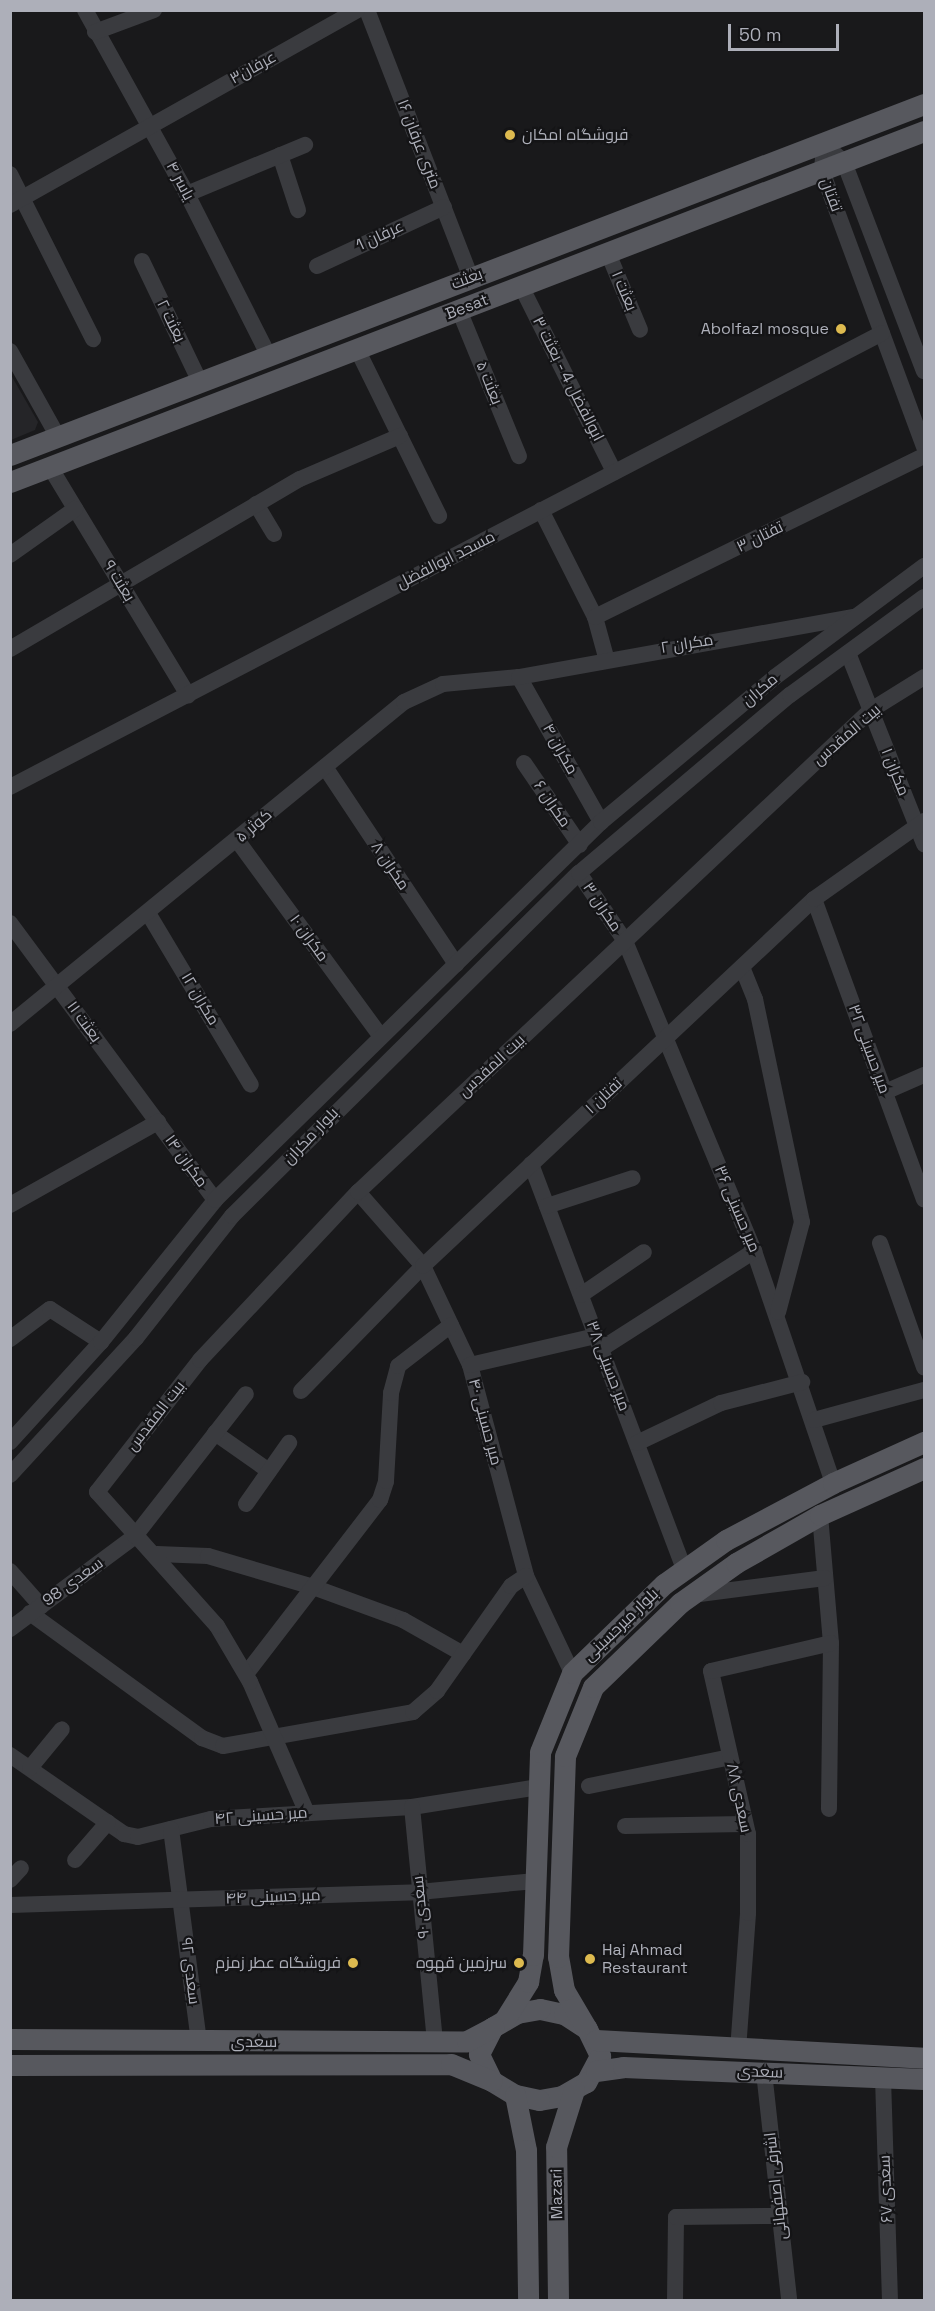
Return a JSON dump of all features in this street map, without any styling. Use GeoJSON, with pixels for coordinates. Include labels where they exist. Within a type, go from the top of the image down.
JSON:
{"type":"FeatureCollection","features":[{"type":"Feature","properties":{"kind":"main road","name":"بعثت"},"geometry":{"type":"LineString","coordinates":[[10,455],[924,104]]}},
{"type":"Feature","properties":{"kind":"main road","name":"Besat"},"geometry":{"type":"LineString","coordinates":[[10,482],[924,131]]}},
{"type":"Feature","properties":{"kind":"main road"},"geometry":{"type":"LineString","coordinates":[[236,368],[247,391]]}},
{"type":"Feature","properties":{"kind":"main road","name":"بلوار میرحسینی"},"geometry":{"type":"LineString","coordinates":[[499,2023],[528,1982],[540,1752],[555,1706],[572,1673],[606,1636],[684,1568],[833,1483],[924,1442]]}},
{"type":"Feature","properties":{"kind":"main road","name":"بلوار میرحسینی"},"geometry":{"type":"LineString","coordinates":[[591,2035],[564,1989],[558,1957],[565,1756],[593,1687],[690,1595],[820,1515],[924,1468]]}},
{"type":"Feature","properties":{"kind":"main road"},"geometry":{"type":"LineString","coordinates":[[540,2009],[564,2014],[591,2035],[600,2056],[596,2071],[574,2090],[538,2100],[515,2095],[492,2081],[479,2054],[499,2023],[540,2009]]}},
{"type":"Feature","properties":{"kind":"main road","name":"سعدی"},"geometry":{"type":"LineString","coordinates":[[10,2039],[467,2041],[499,2023]]}},
{"type":"Feature","properties":{"kind":"main road","name":"سعدی"},"geometry":{"type":"LineString","coordinates":[[591,2035],[738,2050],[924,2058]]}},
{"type":"Feature","properties":{"kind":"main road","name":"سعدی"},"geometry":{"type":"LineString","coordinates":[[10,2065],[451,2064],[492,2081]]}},
{"type":"Feature","properties":{"kind":"main road","name":"سعدی"},"geometry":{"type":"LineString","coordinates":[[596,2071],[623,2067],[924,2079]]}},
{"type":"Feature","properties":{"kind":"main road","name":"Mazari"},"geometry":{"type":"LineString","coordinates":[[558,2301],[556,2147],[574,2090]]}},
{"type":"Feature","properties":{"kind":"main road","name":"Mazari"},"geometry":{"type":"LineString","coordinates":[[515,2095],[526,2150],[528,2301]]}},
{"type":"Feature","properties":{"kind":"street","name":"یاسر ۴"},"geometry":{"type":"LineString","coordinates":[[85,10],[95,32],[150,124],[269,356]]}},
{"type":"Feature","properties":{"kind":"street"},"geometry":{"type":"LineString","coordinates":[[95,32],[154,10]]}},
{"type":"Feature","properties":{"kind":"street","name":"عرفان۳"},"geometry":{"type":"LineString","coordinates":[[17,201],[150,124],[357,10]]}},
{"type":"Feature","properties":{"kind":"street","name":"۱۶ متری عرفان"},"geometry":{"type":"LineString","coordinates":[[367,10],[471,278]]}},
{"type":"Feature","properties":{"kind":"street","name":"تفتان"},"geometry":{"type":"LineString","coordinates":[[824,143],[843,162],[924,371]]}},
{"type":"Feature","properties":{"kind":"street","name":"تفتان"},"geometry":{"type":"LineString","coordinates":[[824,143],[822,171],[924,447]]}},
{"type":"Feature","properties":{"kind":"street"},"geometry":{"type":"LineString","coordinates":[[187,194],[305,145]]}},
{"type":"Feature","properties":{"kind":"street"},"geometry":{"type":"LineString","coordinates":[[280,155],[298,210]]}},
{"type":"Feature","properties":{"kind":"street"},"geometry":{"type":"LineString","coordinates":[[10,174],[17,201],[93,339]]}},
{"type":"Feature","properties":{"kind":"street","name":"عرفان 1"},"geometry":{"type":"LineString","coordinates":[[316,266],[444,207]]}},
{"type":"Feature","properties":{"kind":"street","name":"بعثت ۱"},"geometry":{"type":"LineString","coordinates":[[608,253],[640,330]]}},
{"type":"Feature","properties":{"kind":"street","name":"بعثت ۲"},"geometry":{"type":"LineString","coordinates":[[142,261],[200,382]]}},
{"type":"Feature","properties":{"kind":"street","name":"ابوالفضل 4 - بعثت ۳"},"geometry":{"type":"LineString","coordinates":[[521,286],[614,472]]}},
{"type":"Feature","properties":{"kind":"street","name":"بعثت ۵"},"geometry":{"type":"LineString","coordinates":[[459,310],[519,456]]}},
{"type":"Feature","properties":{"kind":"street","name":"مسجد ابوالفضل"},"geometry":{"type":"LineString","coordinates":[[10,787],[882,333]]}},
{"type":"Feature","properties":{"kind":"street"},"geometry":{"type":"LineString","coordinates":[[357,349],[439,516]]}},
{"type":"Feature","properties":{"kind":"street"},"geometry":{"type":"LineString","coordinates":[[10,351],[58,437]]}},
{"type":"Feature","properties":{"kind":"street"},"geometry":{"type":"LineString","coordinates":[[10,649],[119,582],[300,479],[400,436]]}},
{"type":"Feature","properties":{"kind":"street","name":"تفتان ۳"},"geometry":{"type":"LineString","coordinates":[[595,617],[924,456]]}},
{"type":"Feature","properties":{"kind":"street","name":"بعثت ۹"},"geometry":{"type":"LineString","coordinates":[[50,467],[188,694]]}},
{"type":"Feature","properties":{"kind":"street"},"geometry":{"type":"LineString","coordinates":[[256,504],[274,534]]}},
{"type":"Feature","properties":{"kind":"street"},"geometry":{"type":"LineString","coordinates":[[10,555],[75,510]]}},
{"type":"Feature","properties":{"kind":"street"},"geometry":{"type":"LineString","coordinates":[[541,510],[595,617],[606,657]]}},
{"type":"Feature","properties":{"kind":"street","name":"مکران"},"geometry":{"type":"LineString","coordinates":[[601,822],[775,677],[924,566]]}},
{"type":"Feature","properties":{"kind":"street","name":"مکران"},"geometry":{"type":"LineString","coordinates":[[637,820],[848,653],[924,597]]}},
{"type":"Feature","properties":{"kind":"street","name":"مکران ۲"},"geometry":{"type":"LineString","coordinates":[[519,676],[606,657],[856,616]]}},
{"type":"Feature","properties":{"kind":"street","name":"مکران ۱"},"geometry":{"type":"LineString","coordinates":[[848,653],[870,710],[920,822],[924,844]]}},
{"type":"Feature","properties":{"kind":"street","name":"مکران ۴"},"geometry":{"type":"LineString","coordinates":[[519,676],[601,822]]}},
{"type":"Feature","properties":{"kind":"street","name":"کوثر ۵"},"geometry":{"type":"LineString","coordinates":[[10,1024],[59,988],[404,702],[434,688],[519,676]]}},
{"type":"Feature","properties":{"kind":"street","name":"بیت المقدس"},"geometry":{"type":"LineString","coordinates":[[135,1536],[97,1492],[200,1360],[358,1192],[870,710],[924,677]]}},
{"type":"Feature","properties":{"kind":"street","name":"مکران ۶"},"geometry":{"type":"LineString","coordinates":[[524,763],[580,845]]}},
{"type":"Feature","properties":{"kind":"street","name":"مکران ۸"},"geometry":{"type":"LineString","coordinates":[[325,767],[456,964]]}},
{"type":"Feature","properties":{"kind":"street","name":"بلوار مکران"},"geometry":{"type":"LineString","coordinates":[[10,1475],[136,1338],[232,1216],[579,873],[637,820]]}},
{"type":"Feature","properties":{"kind":"street","name":"بلوار مکران"},"geometry":{"type":"LineString","coordinates":[[10,1442],[101,1342],[215,1200],[601,822]]}},
{"type":"Feature","properties":{"kind":"street","name":"تفتان ۱"},"geometry":{"type":"LineString","coordinates":[[301,1391],[423,1266],[814,899],[920,822]]}},
{"type":"Feature","properties":{"kind":"street","name":"مکران ۱۰"},"geometry":{"type":"LineString","coordinates":[[237,840],[381,1037]]}},
{"type":"Feature","properties":{"kind":"street","name":"مکران ۳"},"geometry":{"type":"LineString","coordinates":[[579,873],[625,941]]}},
{"type":"Feature","properties":{"kind":"street","name":"میر حسینی ۳۲"},"geometry":{"type":"LineString","coordinates":[[814,899],[924,1200]]}},
{"type":"Feature","properties":{"kind":"street","name":"مکران ۱۲"},"geometry":{"type":"LineString","coordinates":[[148,913],[251,1085]]}},
{"type":"Feature","properties":{"kind":"street","name":"بعثت ۱۱"},"geometry":{"type":"LineString","coordinates":[[10,923],[158,1122]]}},
{"type":"Feature","properties":{"kind":"street","name":"میر حسینی ۳۶"},"geometry":{"type":"LineString","coordinates":[[625,941],[754,1251],[802,1382],[833,1483]]}},
{"type":"Feature","properties":{"kind":"street"},"geometry":{"type":"LineString","coordinates":[[742,967],[755,999],[802,1222],[777,1312]]}},
{"type":"Feature","properties":{"kind":"street"},"geometry":{"type":"LineString","coordinates":[[434,986],[448,1002]]}},
{"type":"Feature","properties":{"kind":"street"},"geometry":{"type":"LineString","coordinates":[[885,1092],[924,1076]]}},
{"type":"Feature","properties":{"kind":"street"},"geometry":{"type":"LineString","coordinates":[[10,1205],[158,1122]]}},
{"type":"Feature","properties":{"kind":"street","name":"مکران ۱۴"},"geometry":{"type":"LineString","coordinates":[[158,1122],[215,1200]]}},
{"type":"Feature","properties":{"kind":"street","name":"میر حسینی ۳۸"},"geometry":{"type":"LineString","coordinates":[[531,1164],[684,1568]]}},
{"type":"Feature","properties":{"kind":"street"},"geometry":{"type":"LineString","coordinates":[[547,1206],[633,1178]]}},
{"type":"Feature","properties":{"kind":"street","name":"میر حسینی ۴۰"},"geometry":{"type":"LineString","coordinates":[[358,1192],[423,1266],[470,1365],[526,1576],[572,1673]]}},
{"type":"Feature","properties":{"kind":"street"},"geometry":{"type":"LineString","coordinates":[[880,1243],[924,1366]]}},
{"type":"Feature","properties":{"kind":"street"},"geometry":{"type":"LineString","coordinates":[[470,1365],[599,1343],[754,1251]]}},
{"type":"Feature","properties":{"kind":"street"},"geometry":{"type":"LineString","coordinates":[[581,1295],[644,1252]]}},
{"type":"Feature","properties":{"kind":"street"},"geometry":{"type":"LineString","coordinates":[[10,1339],[50,1309],[101,1342]]}},
{"type":"Feature","properties":{"kind":"street"},"geometry":{"type":"LineString","coordinates":[[246,1674],[380,1500],[386,1481],[391,1393],[398,1366],[452,1325]]}},
{"type":"Feature","properties":{"kind":"street"},"geometry":{"type":"LineString","coordinates":[[637,1443],[721,1403],[802,1382]]}},
{"type":"Feature","properties":{"kind":"street"},"geometry":{"type":"LineString","coordinates":[[814,1420],[924,1390]]}},
{"type":"Feature","properties":{"kind":"street","name":"سعدی 98"},"geometry":{"type":"LineString","coordinates":[[10,1629],[135,1536],[246,1394]]}},
{"type":"Feature","properties":{"kind":"street"},"geometry":{"type":"LineString","coordinates":[[215,1433],[269,1471]]}},
{"type":"Feature","properties":{"kind":"street"},"geometry":{"type":"LineString","coordinates":[[246,1504],[289,1443]]}},
{"type":"Feature","properties":{"kind":"street"},"geometry":{"type":"LineString","coordinates":[[820,1515],[831,1643],[829,1809]]}},
{"type":"Feature","properties":{"kind":"street"},"geometry":{"type":"LineString","coordinates":[[135,1536],[157,1554],[217,1626],[246,1674],[307,1813]]}},
{"type":"Feature","properties":{"kind":"street"},"geometry":{"type":"LineString","coordinates":[[157,1554],[208,1556],[314,1587],[403,1620],[464,1654]]}},
{"type":"Feature","properties":{"kind":"street"},"geometry":{"type":"LineString","coordinates":[[10,1571],[35,1609],[212,1744],[273,1739],[413,1712],[436,1691],[512,1586],[526,1576]]}},
{"type":"Feature","properties":{"kind":"street"},"geometry":{"type":"LineString","coordinates":[[690,1595],[825,1578]]}},
{"type":"Feature","properties":{"kind":"street","name":"سعدی ۸۸"},"geometry":{"type":"LineString","coordinates":[[738,2050],[748,1913],[745,1824],[711,1671],[831,1643]]}},
{"type":"Feature","properties":{"kind":"street"},"geometry":{"type":"LineString","coordinates":[[30,1768],[62,1729]]}},
{"type":"Feature","properties":{"kind":"street","name":"میر حسینی ۴۲"},"geometry":{"type":"LineString","coordinates":[[10,1755],[108,1822],[138,1838],[211,1819],[412,1807],[538,1787]]}},
{"type":"Feature","properties":{"kind":"street"},"geometry":{"type":"LineString","coordinates":[[589,1786],[730,1757]]}},
{"type":"Feature","properties":{"kind":"street","name":"سعدی ۹۰"},"geometry":{"type":"LineString","coordinates":[[412,1807],[435,2042]]}},
{"type":"Feature","properties":{"kind":"street"},"geometry":{"type":"LineString","coordinates":[[75,1860],[108,1822]]}},
{"type":"Feature","properties":{"kind":"street"},"geometry":{"type":"LineString","coordinates":[[625,1826],[745,1824]]}},
{"type":"Feature","properties":{"kind":"street","name":"سعدی ۹۲"},"geometry":{"type":"LineString","coordinates":[[171,1829],[200,2041]]}},
{"type":"Feature","properties":{"kind":"street","name":"میر حسینی ۴۴"},"geometry":{"type":"LineString","coordinates":[[10,1905],[419,1892],[535,1881]]}},
{"type":"Feature","properties":{"kind":"street","name":"اشرفی اصفهانی"},"geometry":{"type":"LineString","coordinates":[[764,2072],[789,2301]]}},
{"type":"Feature","properties":{"kind":"street","name":"سعدی ۶۷"},"geometry":{"type":"LineString","coordinates":[[883,2078],[890,2301]]}},
{"type":"Feature","properties":{"kind":"street"},"geometry":{"type":"LineString","coordinates":[[675,2301],[676,2217],[780,2216]]}},
{"type":"Feature","properties":{"kind":"shaded area"},"geometry":{"type":"Polygon","coordinates":[[[11,375],[38,422],[35,430],[11,440],[11,375]]]}},
{"type":"Feature","properties":{"kind":"place","name":"فروشگاه امکان"},"geometry":{"type":"Point","coordinates":[510,135]}},
{"type":"Feature","properties":{"kind":"place","name":"Abolfazl mosque"},"geometry":{"type":"Point","coordinates":[841,329]}},
{"type":"Feature","properties":{"kind":"place","name":"Haj Ahmad Restaurant"},"geometry":{"type":"Point","coordinates":[590,1959]}},
{"type":"Feature","properties":{"kind":"place","name":"فروشگاه عطر زمزم"},"geometry":{"type":"Point","coordinates":[353,1963]}},
{"type":"Feature","properties":{"kind":"place","name":"سرزمین قهوه"},"geometry":{"type":"Point","coordinates":[519,1963]}}]}
